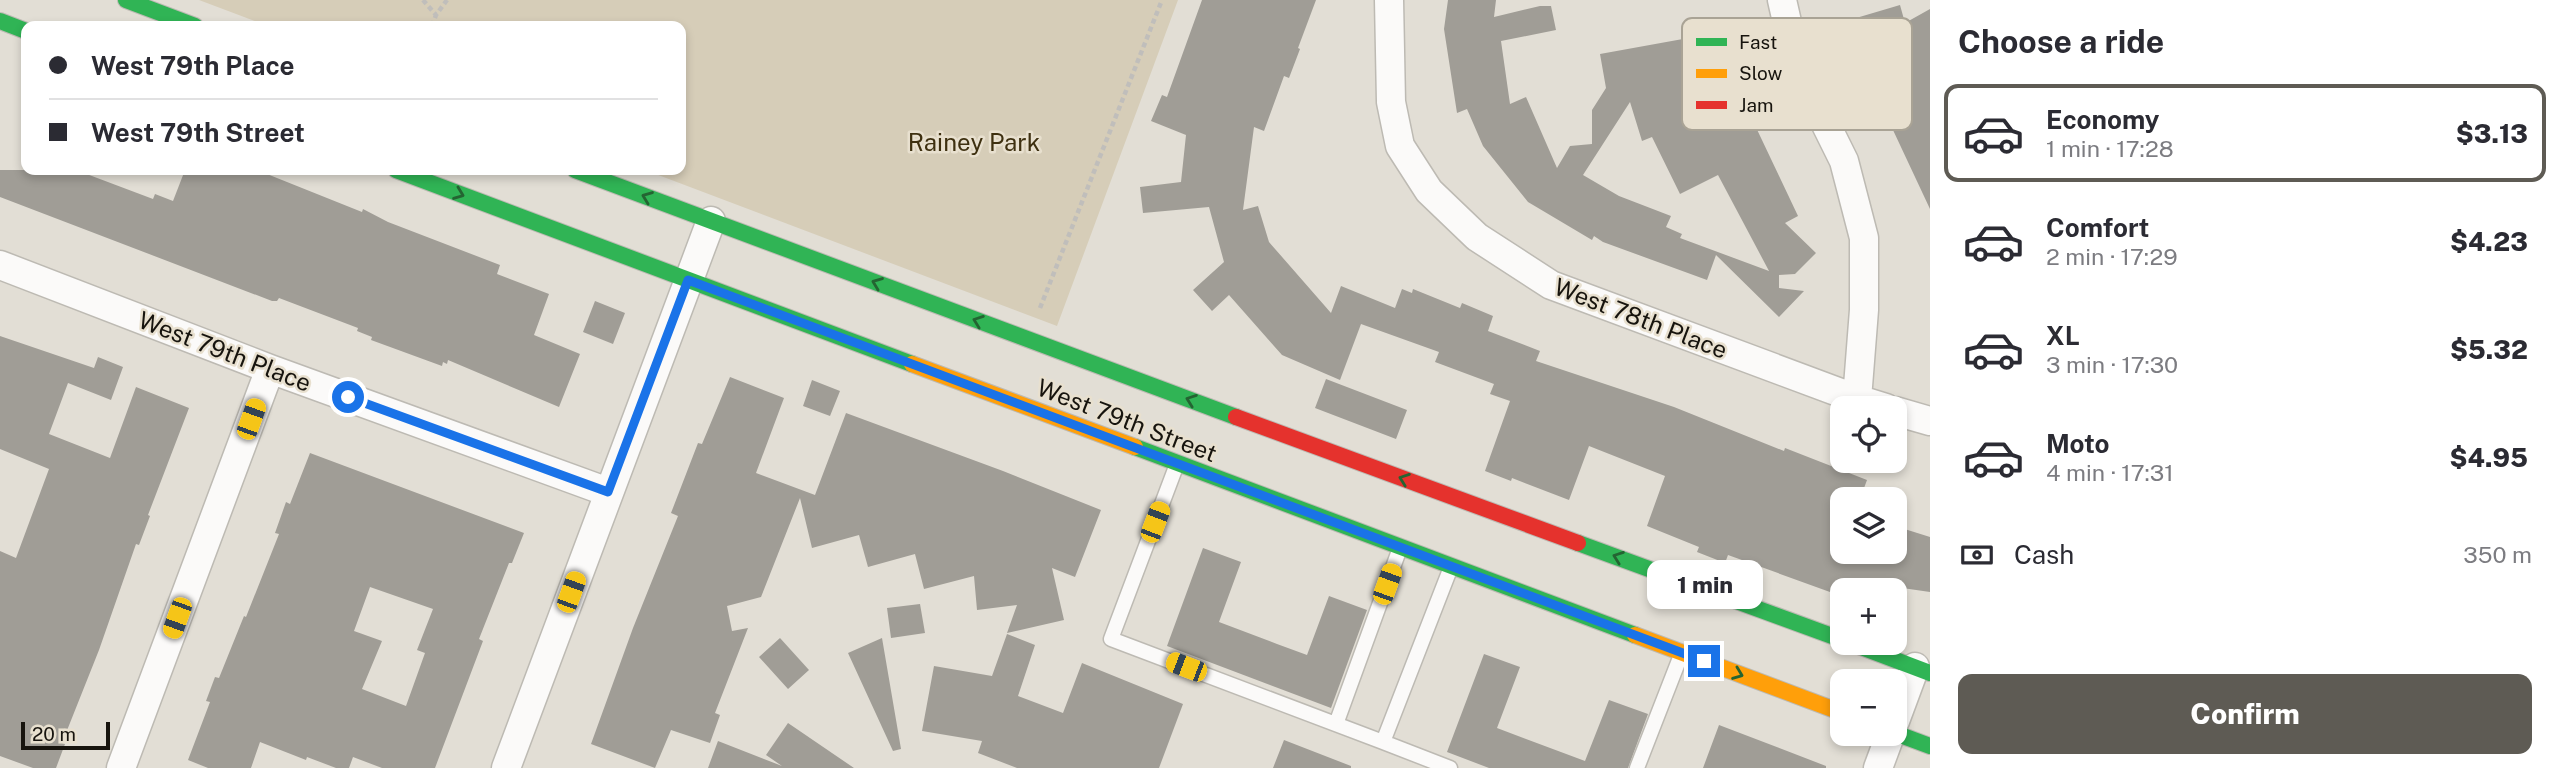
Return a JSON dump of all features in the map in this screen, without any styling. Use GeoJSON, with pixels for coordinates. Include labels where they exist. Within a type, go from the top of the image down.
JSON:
{"type":"FeatureCollection","features":[{"type":"Feature","properties":{"kind":"main road"},"geometry":{"type":"LineString","coordinates":[[126,0],[182,21]]}},
{"type":"Feature","properties":{"kind":"main road"},"geometry":{"type":"LineString","coordinates":[[0,21],[21,29]]}},
{"type":"Feature","properties":{"kind":"main road","name":"West 79th Street"},"geometry":{"type":"LineString","coordinates":[[409,175],[1830,708]]}},
{"type":"Feature","properties":{"kind":"main road","name":"West 79th Street"},"geometry":{"type":"LineString","coordinates":[[588,175],[1830,635]]}},
{"type":"Feature","properties":{"kind":"main road","name":"West 79th Street"},"geometry":{"type":"LineString","coordinates":[[1883,655],[1923,670]]}},
{"type":"Feature","properties":{"kind":"main road"},"geometry":{"type":"LineString","coordinates":[[1907,738],[1930,746]]}},
{"type":"Feature","properties":{"kind":"street","name":"West 78th Place"},"geometry":{"type":"LineString","coordinates":[[1389,0],[1391,102],[1400,146],[1429,191],[1477,237],[1551,285],[1849,396]]}},
{"type":"Feature","properties":{"kind":"street"},"geometry":{"type":"LineString","coordinates":[[1782,0],[1786,18]]}},
{"type":"Feature","properties":{"kind":"street"},"geometry":{"type":"LineString","coordinates":[[1829,130],[1844,160],[1864,238],[1864,310],[1857,396]]}},
{"type":"Feature","properties":{"kind":"street"},"geometry":{"type":"LineString","coordinates":[[506,768],[711,221]]}},
{"type":"Feature","properties":{"kind":"street","name":"West 79th Place"},"geometry":{"type":"LineString","coordinates":[[0,265],[270,369],[608,492]]}},
{"type":"Feature","properties":{"kind":"street"},"geometry":{"type":"LineString","coordinates":[[121,768],[270,369]]}},
{"type":"Feature","properties":{"kind":"street"},"geometry":{"type":"LineString","coordinates":[[1907,414],[1930,421]]}},
{"type":"Feature","properties":{"kind":"street"},"geometry":{"type":"LineString","coordinates":[[1907,699],[1923,670]]}},
{"type":"Feature","properties":{"kind":"street"},"geometry":{"type":"LineString","coordinates":[[1878,768],[1887,746]]}},
{"type":"Feature","properties":{"kind":"lane"},"geometry":{"type":"LineString","coordinates":[[1177,463],[1111,639],[1450,768]]}},
{"type":"Feature","properties":{"kind":"lane"},"geometry":{"type":"LineString","coordinates":[[1336,724],[1401,547]]}},
{"type":"Feature","properties":{"kind":"lane"},"geometry":{"type":"LineString","coordinates":[[1383,742],[1451,566]]}},
{"type":"Feature","properties":{"kind":"lane"},"geometry":{"type":"LineString","coordinates":[[1637,768],[1682,652]]}},
{"type":"Feature","properties":{"kind":"path"},"geometry":{"type":"LineString","coordinates":[[423,0],[436,15]]}},
{"type":"Feature","properties":{"kind":"path"},"geometry":{"type":"LineString","coordinates":[[434,21],[447,0]]}},
{"type":"Feature","properties":{"kind":"path"},"geometry":{"type":"LineString","coordinates":[[1038,315],[1162,0]]}},
{"type":"Feature","properties":{"kind":"green space","name":"Rainey Park"},"geometry":{"type":"Polygon","coordinates":[[[199,0],[1178,0],[1057,326],[658,175],[686,175],[686,21],[255,21],[199,0]]]}},
{"type":"Feature","properties":{"kind":"building"},"geometry":{"type":"Polygon","coordinates":[[[1202,0],[1316,0],[1289,78],[1284,76],[1264,131],[1254,127],[1243,210],[1258,206],[1269,242],[1331,313],[1341,286],[1395,308],[1402,289],[1412,293],[1413,289],[1460,308],[1462,303],[1493,316],[1488,331],[1540,351],[1536,361],[1674,407],[1784,451],[1785,448],[1830,466],[1830,473],[1849,473],[1867,480],[1864,487],[1830,487],[1830,564],[1907,564],[1907,530],[1930,537],[1930,592],[1907,589],[1907,578],[1830,578],[1830,592],[1728,555],[1725,563],[1697,552],[1699,547],[1647,526],[1665,476],[1589,446],[1569,500],[1512,478],[1511,481],[1485,471],[1510,401],[1490,394],[1494,384],[1435,362],[1439,352],[1361,324],[1340,380],[1282,355],[1229,295],[1212,311],[1193,290],[1224,262],[1209,207],[1143,213],[1140,187],[1181,182],[1186,135],[1151,121],[1162,95],[1167,97],[1202,0]]]}},
{"type":"Feature","properties":{"kind":"building"},"geometry":{"type":"Polygon","coordinates":[[[1448,0],[1496,0],[1494,17],[1551,6],[1556,30],[1501,41],[1510,104],[1526,97],[1557,168],[1570,146],[1592,144],[1592,110],[1606,88],[1600,54],[1682,39],[1682,130],[1757,130],[1798,216],[1785,223],[1816,253],[1795,274],[1779,275],[1779,288],[1804,291],[1779,317],[1716,255],[1707,280],[1603,242],[1594,236],[1592,240],[1528,202],[1483,146],[1467,109],[1457,113],[1444,29],[1448,0]],[[1630,102],[1583,175],[1619,196],[1671,216],[1666,227],[1682,234],[1680,238],[1769,271],[1718,175],[1680,194],[1652,137],[1642,141],[1630,102]]]}},
{"type":"Feature","properties":{"kind":"building"},"geometry":{"type":"Polygon","coordinates":[[[1900,5],[1904,18],[1856,18],[1900,5]]]}},
{"type":"Feature","properties":{"kind":"building"},"geometry":{"type":"Polygon","coordinates":[[[1930,9],[1930,209],[1893,130],[1912,130],[1912,19],[1930,9]]]}},
{"type":"Feature","properties":{"kind":"building"},"geometry":{"type":"Polygon","coordinates":[[[0,170],[21,170],[21,175],[89,175],[153,199],[155,194],[173,201],[183,175],[270,175],[362,212],[363,209],[388,222],[500,265],[497,274],[549,294],[534,335],[580,354],[559,407],[448,360],[447,364],[443,362],[442,366],[371,340],[372,337],[357,331],[358,328],[279,298],[272,301],[0,197],[0,170]]]}},
{"type":"Feature","properties":{"kind":"building"},"geometry":{"type":"Polygon","coordinates":[[[595,301],[625,313],[613,344],[583,332],[595,301]]]}},
{"type":"Feature","properties":{"kind":"building"},"geometry":{"type":"Polygon","coordinates":[[[0,336],[94,368],[98,357],[123,367],[111,400],[68,383],[49,434],[110,458],[136,387],[189,408],[62,743],[65,744],[56,768],[33,768],[0,756],[0,551],[16,558],[49,469],[0,449],[0,336]]]}},
{"type":"Feature","properties":{"kind":"building"},"geometry":{"type":"Polygon","coordinates":[[[730,377],[784,398],[756,473],[815,495],[846,413],[1101,510],[1075,577],[1052,568],[1064,620],[1007,633],[1017,605],[977,610],[974,576],[924,589],[915,554],[868,567],[859,535],[812,548],[800,498],[761,597],[727,606],[732,631],[748,628],[715,713],[720,715],[710,743],[671,730],[655,768],[591,744],[633,628],[678,516],[671,513],[698,443],[702,444],[730,377]]]}},
{"type":"Feature","properties":{"kind":"building"},"geometry":{"type":"Polygon","coordinates":[[[1326,379],[1407,410],[1396,439],[1315,408],[1326,379]]]}},
{"type":"Feature","properties":{"kind":"building"},"geometry":{"type":"Polygon","coordinates":[[[812,380],[840,391],[830,416],[803,406],[812,380]]]}},
{"type":"Feature","properties":{"kind":"building"},"geometry":{"type":"Polygon","coordinates":[[[310,453],[524,533],[479,639],[483,641],[435,768],[382,768],[353,757],[349,768],[336,768],[307,757],[306,760],[260,742],[251,768],[208,768],[188,760],[210,702],[206,701],[215,677],[219,678],[244,616],[246,617],[279,534],[275,533],[286,502],[290,504],[310,453]],[[370,587],[354,631],[382,641],[362,689],[406,706],[425,653],[417,650],[433,609],[370,587]]]}},
{"type":"Feature","properties":{"kind":"building"},"geometry":{"type":"Polygon","coordinates":[[[1203,548],[1241,562],[1219,622],[1277,644],[1307,655],[1329,596],[1367,610],[1331,708],[1167,646],[1203,548]]]}},
{"type":"Feature","properties":{"kind":"building"},"geometry":{"type":"Polygon","coordinates":[[[920,604],[925,633],[891,638],[887,608],[920,604]]]}},
{"type":"Feature","properties":{"kind":"building"},"geometry":{"type":"Polygon","coordinates":[[[1007,634],[1035,645],[1018,696],[1063,713],[1082,663],[1183,704],[1159,768],[1017,768],[978,753],[982,741],[922,731],[934,666],[992,676],[1007,634]]]}},
{"type":"Feature","properties":{"kind":"building"},"geometry":{"type":"Polygon","coordinates":[[[780,638],[809,670],[788,689],[759,657],[780,638]]]}},
{"type":"Feature","properties":{"kind":"building"},"geometry":{"type":"Polygon","coordinates":[[[882,638],[901,749],[893,751],[848,653],[882,638]]]}},
{"type":"Feature","properties":{"kind":"building"},"geometry":{"type":"Polygon","coordinates":[[[1484,654],[1520,667],[1497,728],[1585,761],[1609,700],[1648,714],[1628,768],[1489,768],[1447,752],[1484,654]]]}},
{"type":"Feature","properties":{"kind":"building"},"geometry":{"type":"Polygon","coordinates":[[[788,723],[854,768],[708,768],[718,741],[782,766],[766,755],[788,723]]]}},
{"type":"Feature","properties":{"kind":"building"},"geometry":{"type":"Polygon","coordinates":[[[1719,725],[1826,766],[1826,768],[1703,768],[1719,725]]]}},
{"type":"Feature","properties":{"kind":"building"},"geometry":{"type":"Polygon","coordinates":[[[1284,740],[1351,766],[1351,768],[1273,768],[1284,740]]]}},
{"type":"Feature","properties":{"kind":"traffic: fast"},"geometry":{"type":"LineString","coordinates":[[126,0],[182,21]]}},
{"type":"Feature","properties":{"kind":"traffic: fast"},"geometry":{"type":"LineString","coordinates":[[0,21],[21,29]]}},
{"type":"Feature","properties":{"kind":"traffic: fast"},"geometry":{"type":"LineString","coordinates":[[409,175],[912,364]]}},
{"type":"Feature","properties":{"kind":"traffic: fast"},"geometry":{"type":"LineString","coordinates":[[588,175],[1236,417]]}},
{"type":"Feature","properties":{"kind":"traffic: fast"},"geometry":{"type":"LineString","coordinates":[[1135,447],[1635,635]]}},
{"type":"Feature","properties":{"kind":"traffic: fast"},"geometry":{"type":"LineString","coordinates":[[1578,543],[1830,635]]}},
{"type":"Feature","properties":{"kind":"traffic: fast"},"geometry":{"type":"LineString","coordinates":[[1882,655],[1930,673]]}},
{"type":"Feature","properties":{"kind":"traffic: fast"},"geometry":{"type":"LineString","coordinates":[[1907,737],[1930,746]]}},
{"type":"Feature","properties":{"kind":"traffic: slow"},"geometry":{"type":"LineString","coordinates":[[912,364],[1135,447]]}},
{"type":"Feature","properties":{"kind":"traffic: slow"},"geometry":{"type":"LineString","coordinates":[[1635,635],[1830,708]]}},
{"type":"Feature","properties":{"kind":"traffic: jam"},"geometry":{"type":"LineString","coordinates":[[1236,417],[1578,543]]}},
{"type":"Feature","properties":{"kind":"route"},"geometry":{"type":"LineString","coordinates":[[348,397],[608,492],[688,280],[1704,661]]}}]}
